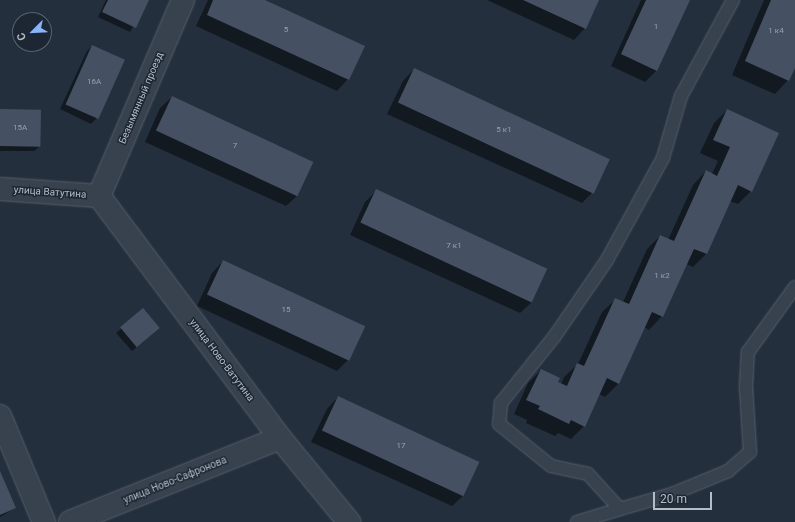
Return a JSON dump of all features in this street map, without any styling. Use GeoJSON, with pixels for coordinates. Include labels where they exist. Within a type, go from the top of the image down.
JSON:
{"type":"FeatureCollection","features":[{"type":"Feature","properties":{"kind":"street","name":"Безымянный проезд"},"geometry":{"type":"LineString","coordinates":[[99,196],[183,0]]}},
{"type":"Feature","properties":{"kind":"street","name":"улица Ватутина"},"geometry":{"type":"LineString","coordinates":[[0,189],[99,196]]}},
{"type":"Feature","properties":{"kind":"street","name":"улица Ново-Ватутина"},"geometry":{"type":"LineString","coordinates":[[99,196],[280,438],[349,522]]}},
{"type":"Feature","properties":{"kind":"street"},"geometry":{"type":"LineString","coordinates":[[0,416],[44,522]]}},
{"type":"Feature","properties":{"kind":"street","name":"улица Ново-Сафронова"},"geometry":{"type":"LineString","coordinates":[[70,522],[280,438]]}},
{"type":"Feature","properties":{"kind":"lane"},"geometry":{"type":"LineString","coordinates":[[620,509],[588,474],[551,466],[500,424],[501,403],[554,337],[607,260],[663,158],[681,96],[733,0]]}},
{"type":"Feature","properties":{"kind":"lane"},"geometry":{"type":"LineString","coordinates":[[577,522],[672,494],[728,471],[750,452],[746,387],[748,352],[795,287]]}},
{"type":"Feature","properties":{"kind":"building"},"geometry":{"type":"Polygon","coordinates":[[[108,0],[149,0],[136,28],[102,12],[108,0]]]}},
{"type":"Feature","properties":{"kind":"building"},"geometry":{"type":"Polygon","coordinates":[[[213,0],[265,0],[365,46],[349,80],[207,15],[213,0]]]}},
{"type":"Feature","properties":{"kind":"building"},"geometry":{"type":"Polygon","coordinates":[[[523,0],[599,0],[586,29],[523,0]]]}},
{"type":"Feature","properties":{"kind":"building"},"geometry":{"type":"Polygon","coordinates":[[[646,0],[690,0],[657,71],[621,54],[646,0]]]}},
{"type":"Feature","properties":{"kind":"building"},"geometry":{"type":"Polygon","coordinates":[[[771,0],[795,0],[795,68],[789,81],[745,61],[771,0]]]}},
{"type":"Feature","properties":{"kind":"building"},"geometry":{"type":"Polygon","coordinates":[[[92,45],[125,60],[98,119],[66,104],[92,45]]]}},
{"type":"Feature","properties":{"kind":"building"},"geometry":{"type":"Polygon","coordinates":[[[414,68],[610,159],[594,194],[398,102],[414,68]]]}},
{"type":"Feature","properties":{"kind":"building"},"geometry":{"type":"Polygon","coordinates":[[[172,96],[313,162],[297,196],[156,130],[172,96]]]}},
{"type":"Feature","properties":{"kind":"building"},"geometry":{"type":"Polygon","coordinates":[[[0,109],[41,110],[40,147],[0,146],[0,109]]]}},
{"type":"Feature","properties":{"kind":"building"},"geometry":{"type":"Polygon","coordinates":[[[727,109],[779,133],[752,192],[738,185],[707,254],[694,249],[663,317],[652,312],[619,384],[607,378],[585,427],[571,420],[569,424],[538,409],[540,406],[526,400],[541,369],[560,378],[558,382],[567,386],[577,363],[584,366],[615,298],[629,304],[660,235],[674,241],[706,170],[717,176],[730,147],[713,140],[727,109]]]}},
{"type":"Feature","properties":{"kind":"building"},"geometry":{"type":"Polygon","coordinates":[[[376,189],[547,269],[532,302],[360,223],[376,189]]]}},
{"type":"Feature","properties":{"kind":"building"},"geometry":{"type":"Polygon","coordinates":[[[223,260],[365,326],[349,361],[207,294],[223,260]]]}},
{"type":"Feature","properties":{"kind":"building"},"geometry":{"type":"Polygon","coordinates":[[[143,308],[160,328],[137,347],[120,327],[143,308]]]}},
{"type":"Feature","properties":{"kind":"building"},"geometry":{"type":"Polygon","coordinates":[[[338,396],[479,462],[463,496],[322,430],[338,396]]]}},
{"type":"Feature","properties":{"kind":"building"},"geometry":{"type":"Polygon","coordinates":[[[0,471],[16,508],[0,515],[0,471]]]}}]}
